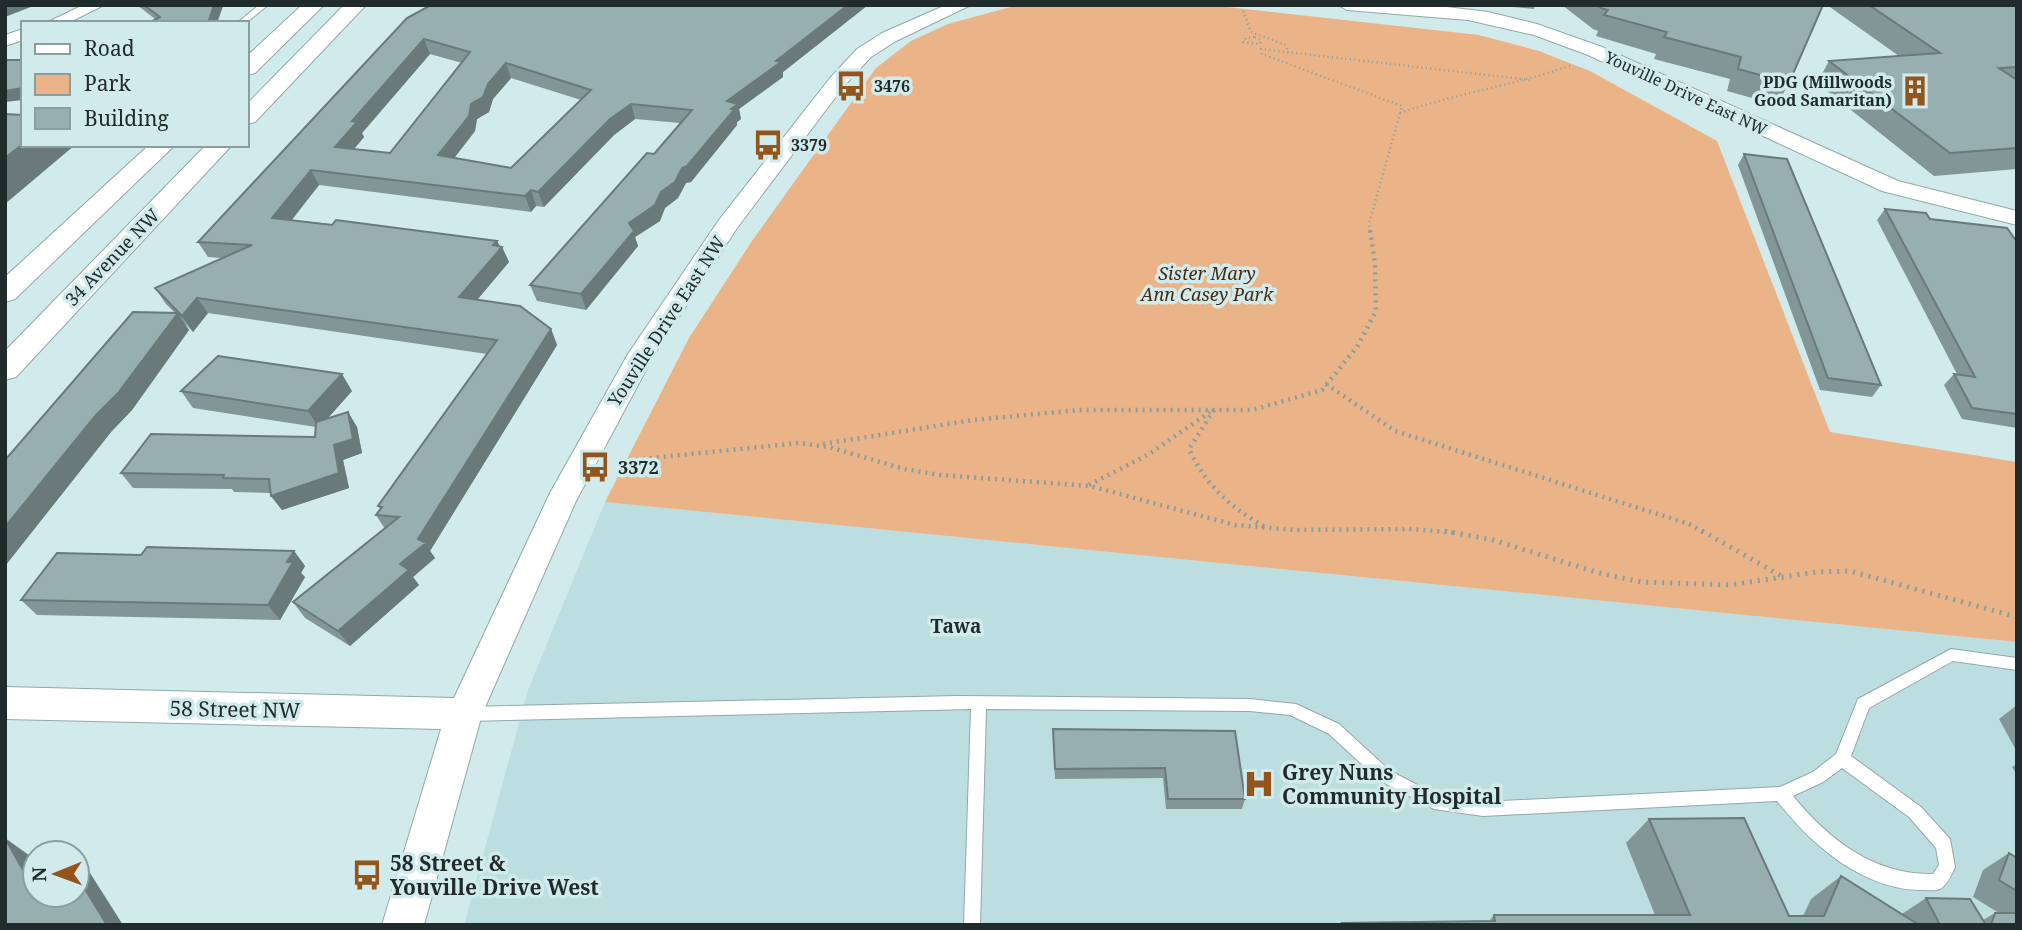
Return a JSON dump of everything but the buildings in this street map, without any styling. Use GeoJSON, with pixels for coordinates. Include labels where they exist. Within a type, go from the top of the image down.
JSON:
{"type":"FeatureCollection","features":[{"type":"Feature","properties":{"kind":"main road"},"geometry":{"type":"LineString","coordinates":[[248,67],[314,5]]}},
{"type":"Feature","properties":{"kind":"main road"},"geometry":{"type":"LineString","coordinates":[[248,116],[356,5]]}},
{"type":"Feature","properties":{"kind":"main road"},"geometry":{"type":"LineString","coordinates":[[5,293],[161,147]]}},
{"type":"Feature","properties":{"kind":"main road","name":"34 Avenue NW"},"geometry":{"type":"LineString","coordinates":[[5,370],[218,147]]}},
{"type":"Feature","properties":{"kind":"main road"},"geometry":{"type":"LineString","coordinates":[[5,308],[43,257]]}},
{"type":"Feature","properties":{"kind":"street"},"geometry":{"type":"LineString","coordinates":[[59,21],[97,5]]}},
{"type":"Feature","properties":{"kind":"street","name":"Youville Drive East NW"},"geometry":{"type":"LineString","coordinates":[[403,925],[464,714],[561,501],[641,354],[727,225],[818,106],[864,53],[889,37],[962,5]]}},
{"type":"Feature","properties":{"kind":"street","name":"Youville Drive East NW"},"geometry":{"type":"LineString","coordinates":[[1347,5],[1453,13],[1509,22],[1550,34],[1595,51],[1890,186],[2017,218]]}},
{"type":"Feature","properties":{"kind":"street"},"geometry":{"type":"LineString","coordinates":[[73,16],[87,21]]}},
{"type":"Feature","properties":{"kind":"street","name":"58 Street NW"},"geometry":{"type":"LineString","coordinates":[[5,703],[464,714]]}},
{"type":"Feature","properties":{"kind":"lane"},"geometry":{"type":"LineString","coordinates":[[244,21],[264,5]]}},
{"type":"Feature","properties":{"kind":"lane"},"geometry":{"type":"LineString","coordinates":[[464,714],[979,703],[1250,705],[1292,709],[1334,729],[1384,775],[1434,802],[1483,809],[1781,793],[1818,777],[1842,759],[1863,704],[1951,655],[2017,664]]}},
{"type":"Feature","properties":{"kind":"lane"},"geometry":{"type":"LineString","coordinates":[[972,925],[979,703]]}},
{"type":"Feature","properties":{"kind":"lane"},"geometry":{"type":"LineString","coordinates":[[1781,793],[1797,816],[1843,854],[1883,877],[1914,885],[1937,882],[1947,867],[1944,845],[1915,812],[1842,759]]}},
{"type":"Feature","properties":{"kind":"path"},"geometry":{"type":"LineString","coordinates":[[1243,11],[1245,27],[1258,37],[1262,42],[1258,45],[1247,45],[1243,41],[1246,37],[1258,37],[1286,45],[1288,53]]}},
{"type":"Feature","properties":{"kind":"path"},"geometry":{"type":"LineString","coordinates":[[819,445],[974,420],[1079,410],[1252,410],[1322,390],[1357,347],[1376,311],[1375,265],[1369,224],[1395,142],[1402,106],[1259,52],[1270,48],[1288,53],[1530,79]]}},
{"type":"Feature","properties":{"kind":"path"},"geometry":{"type":"LineString","coordinates":[[1399,113],[1449,96],[1530,79],[1572,65]]}},
{"type":"Feature","properties":{"kind":"path"},"geometry":{"type":"LineString","coordinates":[[1326,384],[1395,431],[1689,524],[1785,578]]}},
{"type":"Feature","properties":{"kind":"path"},"geometry":{"type":"LineString","coordinates":[[1088,485],[1149,454],[1214,410]]}},
{"type":"Feature","properties":{"kind":"path"},"geometry":{"type":"LineString","coordinates":[[1214,410],[1189,449],[1199,473],[1229,507],[1269,529]]}},
{"type":"Feature","properties":{"kind":"path"},"geometry":{"type":"LineString","coordinates":[[622,461],[799,443],[819,445],[920,473],[1088,485],[1234,525],[1269,529],[1398,527],[1446,531],[1500,542],[1598,573],[1640,582],[1713,585],[1785,578],[1832,569],[1850,571],[1969,606],[2017,617]]}},
{"type":"Feature","properties":{"kind":"shaded area","name":"Grey Nuns Community Hospital"},"geometry":{"type":"Polygon","coordinates":[[[605,502],[2017,642],[2017,925],[464,925],[528,690],[605,502]]]}},
{"type":"Feature","properties":{"kind":"green space","name":"Sister Mary Ann Casey Park"},"geometry":{"type":"Polygon","coordinates":[[[1018,5],[1209,5],[1479,35],[1539,51],[1590,71],[1717,141],[1830,432],[2017,462],[2017,642],[605,502],[689,338],[752,241],[876,68],[911,41],[948,24],[1018,5]]]}},
{"type":"Feature","properties":{"kind":"place","name":"3476"},"geometry":{"type":"Point","coordinates":[851,86]}},
{"type":"Feature","properties":{"kind":"place","name":"PDG (Millwoods Good Samaritan)"},"geometry":{"type":"Point","coordinates":[1915,91]}},
{"type":"Feature","properties":{"kind":"place","name":"3379"},"geometry":{"type":"Point","coordinates":[768,145]}},
{"type":"Feature","properties":{"kind":"place","name":"3372"},"geometry":{"type":"Point","coordinates":[595,467]}},
{"type":"Feature","properties":{"kind":"place","name":"Grey Nuns Community Hospital"},"geometry":{"type":"Point","coordinates":[1259,784]}},
{"type":"Feature","properties":{"kind":"place","name":"58 Street & Youville Drive West"},"geometry":{"type":"Point","coordinates":[367,875]}},
{"type":"Feature","properties":{"kind":"district","name":"Tawa"},"geometry":{"type":"Point","coordinates":[956,626]}}]}
